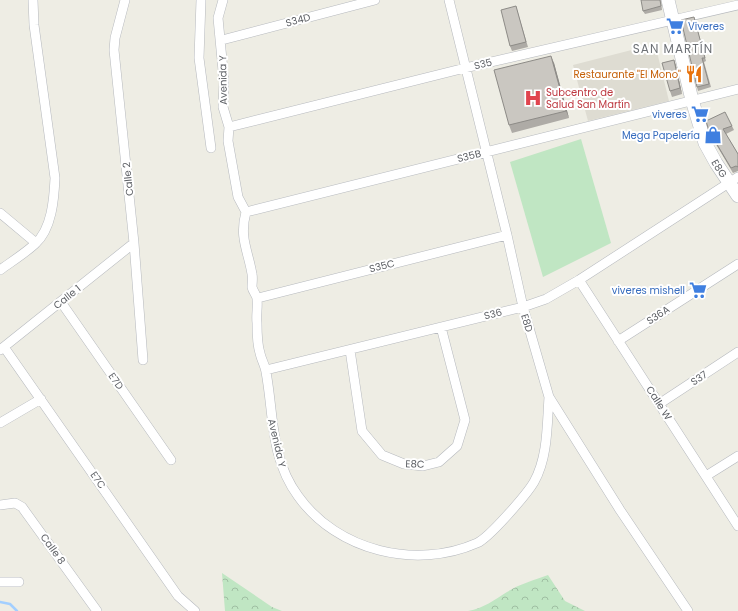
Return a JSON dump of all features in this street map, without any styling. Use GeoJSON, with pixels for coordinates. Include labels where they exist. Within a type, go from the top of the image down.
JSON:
{"type":"FeatureCollection","features":[{"type":"Feature","properties":{"kind":"street"},"geometry":{"type":"LineString","coordinates":[[0,270],[36,243],[49,220],[55,193],[55,178],[34,26],[33,0]]}},
{"type":"Feature","properties":{"kind":"street","name":"Calle 2"},"geometry":{"type":"LineString","coordinates":[[125,0],[115,38],[114,50],[134,243],[143,360]]}},
{"type":"Feature","properties":{"kind":"street"},"geometry":{"type":"LineString","coordinates":[[201,0],[199,58],[211,148]]}},
{"type":"Feature","properties":{"kind":"street","name":"Avenida Y"},"geometry":{"type":"LineString","coordinates":[[223,0],[218,18],[222,40],[224,81],[223,107],[229,127],[228,141],[238,197],[246,212],[242,227],[243,244],[252,274],[252,289],[258,298],[256,322],[260,352],[266,370],[272,430],[283,470],[297,496],[314,516],[342,536],[380,552],[414,555],[450,552],[479,542],[510,513],[534,482],[543,459],[549,397]]}},
{"type":"Feature","properties":{"kind":"street","name":"S34D"},"geometry":{"type":"LineString","coordinates":[[222,40],[375,0]]}},
{"type":"Feature","properties":{"kind":"street","name":"E8D"},"geometry":{"type":"LineString","coordinates":[[449,0],[507,235],[523,307],[549,397],[620,510],[688,611]]}},
{"type":"Feature","properties":{"kind":"street","name":"E8G"},"geometry":{"type":"LineString","coordinates":[[668,0],[692,100],[705,143],[716,163],[733,180],[738,196]]}},
{"type":"Feature","properties":{"kind":"street","name":"S35"},"geometry":{"type":"LineString","coordinates":[[229,127],[465,68],[738,5]]}},
{"type":"Feature","properties":{"kind":"street","name":"S35B"},"geometry":{"type":"LineString","coordinates":[[246,212],[738,89]]}},
{"type":"Feature","properties":{"kind":"street","name":"S36"},"geometry":{"type":"LineString","coordinates":[[266,370],[523,307],[546,299],[579,280],[733,180]]}},
{"type":"Feature","properties":{"kind":"street"},"geometry":{"type":"LineString","coordinates":[[0,213],[36,243]]}},
{"type":"Feature","properties":{"kind":"street","name":"S35C"},"geometry":{"type":"LineString","coordinates":[[258,298],[507,235]]}},
{"type":"Feature","properties":{"kind":"street","name":"Calle 1"},"geometry":{"type":"LineString","coordinates":[[2,348],[134,243]]}},
{"type":"Feature","properties":{"kind":"street","name":"S36A"},"geometry":{"type":"LineString","coordinates":[[618,341],[738,264]]}},
{"type":"Feature","properties":{"kind":"street","name":"Calle W"},"geometry":{"type":"LineString","coordinates":[[579,280],[738,526]]}},
{"type":"Feature","properties":{"kind":"street","name":"E7D"},"geometry":{"type":"LineString","coordinates":[[61,302],[171,460]]}},
{"type":"Feature","properties":{"kind":"street","name":"E8C"},"geometry":{"type":"LineString","coordinates":[[350,350],[362,431],[382,455],[404,464],[423,466],[439,462],[457,446],[465,420],[441,327]]}},
{"type":"Feature","properties":{"kind":"street","name":"E7C"},"geometry":{"type":"LineString","coordinates":[[2,348],[41,399],[178,596],[195,611]]}},
{"type":"Feature","properties":{"kind":"street","name":"S37"},"geometry":{"type":"LineString","coordinates":[[659,404],[738,352]]}},
{"type":"Feature","properties":{"kind":"street"},"geometry":{"type":"LineString","coordinates":[[0,423],[41,399]]}},
{"type":"Feature","properties":{"kind":"street"},"geometry":{"type":"LineString","coordinates":[[706,476],[738,456]]}},
{"type":"Feature","properties":{"kind":"street","name":"Calle 8"},"geometry":{"type":"LineString","coordinates":[[0,505],[15,503],[22,507],[97,611]]}},
{"type":"Feature","properties":{"kind":"street"},"geometry":{"type":"LineString","coordinates":[[0,582],[20,582]]}},
{"type":"Feature","properties":{"kind":"shaded area"},"geometry":{"type":"Polygon","coordinates":[[[655,44],[669,101],[588,121],[573,65],[655,44]]]}},
{"type":"Feature","properties":{"kind":"green space"},"geometry":{"type":"Polygon","coordinates":[[[581,139],[611,243],[543,277],[510,162],[581,139]]]}},
{"type":"Feature","properties":{"kind":"green space"},"geometry":{"type":"Polygon","coordinates":[[[222,573],[272,607],[282,611],[225,611],[222,573]]]}},
{"type":"Feature","properties":{"kind":"green space"},"geometry":{"type":"Polygon","coordinates":[[[548,575],[565,601],[585,611],[468,611],[484,606],[527,582],[548,575]]]}},
{"type":"Feature","properties":{"kind":"building"},"geometry":{"type":"Polygon","coordinates":[[[641,0],[660,0],[661,6],[643,11],[641,0]]]}},
{"type":"Feature","properties":{"kind":"building"},"geometry":{"type":"Polygon","coordinates":[[[516,6],[526,42],[510,46],[501,10],[516,6]]]}},
{"type":"Feature","properties":{"kind":"building"},"geometry":{"type":"Polygon","coordinates":[[[694,17],[705,58],[702,58],[709,84],[697,87],[681,20],[694,17]]]}},
{"type":"Feature","properties":{"kind":"building","name":"Subcentro de Salud San Martín"},"geometry":{"type":"Polygon","coordinates":[[[551,56],[566,111],[509,125],[494,70],[551,56]]]}},
{"type":"Feature","properties":{"kind":"building"},"geometry":{"type":"Polygon","coordinates":[[[674,60],[680,88],[670,91],[662,63],[674,60]]]}},
{"type":"Feature","properties":{"kind":"building"},"geometry":{"type":"Polygon","coordinates":[[[725,112],[732,126],[723,129],[738,154],[738,167],[736,166],[731,168],[709,131],[706,121],[725,112]]]}},
{"type":"Feature","properties":{"kind":"waterway"},"geometry":{"type":"LineString","coordinates":[[0,602],[10,604],[17,611]]}},
{"type":"Feature","properties":{"kind":"place","name":"Viveres"},"geometry":{"type":"Point","coordinates":[675,26]}},
{"type":"Feature","properties":{"kind":"place","name":"Restaurante \"El Mono\""},"geometry":{"type":"Point","coordinates":[694,74]}},
{"type":"Feature","properties":{"kind":"place","name":"Subcentro de Salud San Martín"},"geometry":{"type":"Point","coordinates":[533,98]}},
{"type":"Feature","properties":{"kind":"place","name":"viveres"},"geometry":{"type":"Point","coordinates":[700,114]}},
{"type":"Feature","properties":{"kind":"place","name":"Mega Papelería"},"geometry":{"type":"Point","coordinates":[713,135]}},
{"type":"Feature","properties":{"kind":"place","name":"viveres mishell"},"geometry":{"type":"Point","coordinates":[698,290]}},
{"type":"Feature","properties":{"kind":"district","name":"SAN MARTÍN"},"geometry":{"type":"Point","coordinates":[673,48]}}]}
